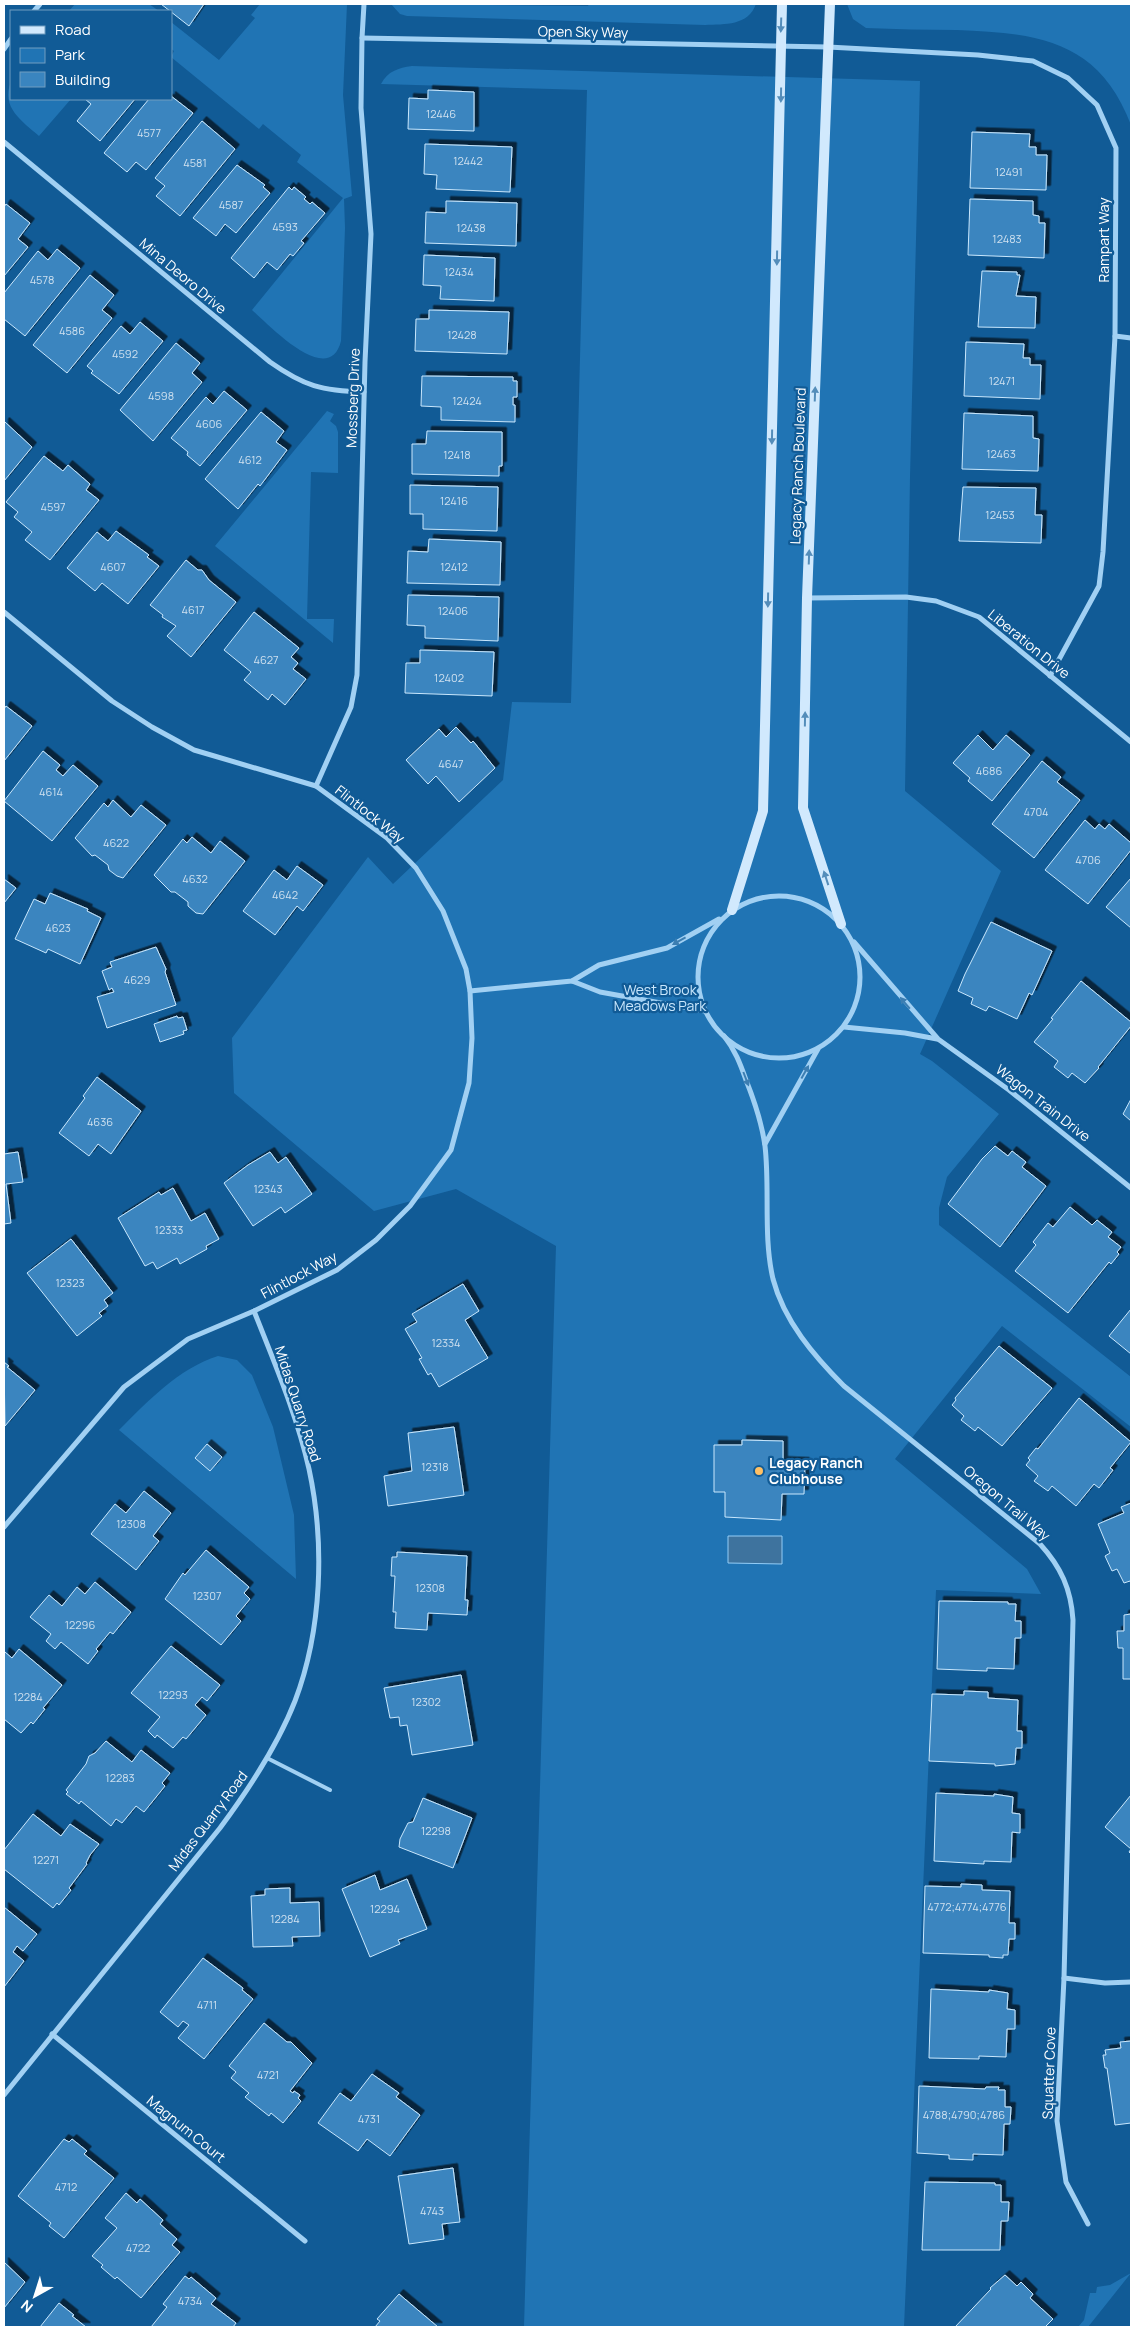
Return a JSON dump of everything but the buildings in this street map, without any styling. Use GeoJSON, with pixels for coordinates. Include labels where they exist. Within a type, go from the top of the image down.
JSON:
{"type":"FeatureCollection","features":[{"type":"Feature","properties":{"kind":"street","name":"Mossberg Drive"},"geometry":{"type":"LineString","coordinates":[[316,786],[351,707],[357,675],[364,392],[371,234],[361,108],[364,4]]}},
{"type":"Feature","properties":{"kind":"street","name":"Legacy Ranch Boulevard"},"geometry":{"type":"LineString","coordinates":[[732,910],[763,811],[782,4]]}},
{"type":"Feature","properties":{"kind":"street","name":"Legacy Ranch Boulevard"},"geometry":{"type":"LineString","coordinates":[[830,4],[807,598],[803,808],[841,924]]}},
{"type":"Feature","properties":{"kind":"street","name":"Open Sky Way"},"geometry":{"type":"LineString","coordinates":[[362,38],[803,46]]}},
{"type":"Feature","properties":{"kind":"street","name":"Rampart Way"},"geometry":{"type":"LineString","coordinates":[[803,46],[978,54],[1033,61],[1068,78],[1097,105],[1116,148],[1115,336],[1103,552],[1099,586],[1050,676]]}},
{"type":"Feature","properties":{"kind":"street","name":"Mina Deoro Drive"},"geometry":{"type":"LineString","coordinates":[[4,142],[290,376],[308,385],[334,391],[364,392]]}},
{"type":"Feature","properties":{"kind":"street"},"geometry":{"type":"LineString","coordinates":[[1115,336],[1131,338]]}},
{"type":"Feature","properties":{"kind":"street","name":"Liberation Drive"},"geometry":{"type":"LineString","coordinates":[[807,598],[906,597],[936,601],[979,617],[1131,742]]}},
{"type":"Feature","properties":{"kind":"street","name":"Flintlock Way"},"geometry":{"type":"LineString","coordinates":[[4,612],[112,701],[152,727],[194,750],[316,786],[387,838],[416,868],[443,911],[466,969],[470,991],[472,1038],[469,1083],[451,1150],[410,1206],[376,1240],[337,1270],[254,1311],[188,1339],[124,1387],[4,1528]]}},
{"type":"Feature","properties":{"kind":"street"},"geometry":{"type":"LineString","coordinates":[[470,991],[572,981],[599,965],[667,948],[753,899],[777,895],[801,898],[823,908],[841,924],[851,939],[859,961],[860,984],[855,1007],[844,1027],[818,1049],[765,1145]]}},
{"type":"Feature","properties":{"kind":"street"},"geometry":{"type":"LineString","coordinates":[[722,918],[707,937],[698,961],[698,987],[705,1011],[724,1036],[745,1051],[769,1058],[794,1057],[818,1049]]}},
{"type":"Feature","properties":{"kind":"street","name":"Wagon Train Drive"},"geometry":{"type":"LineString","coordinates":[[851,939],[938,1040],[1009,1090],[1131,1188]]}},
{"type":"Feature","properties":{"kind":"street"},"geometry":{"type":"LineString","coordinates":[[572,981],[600,992],[705,1011]]}},
{"type":"Feature","properties":{"kind":"street","name":"Wagon Train Drive"},"geometry":{"type":"LineString","coordinates":[[844,1027],[906,1033],[938,1040]]}},
{"type":"Feature","properties":{"kind":"street","name":"Oregon Trail Way"},"geometry":{"type":"LineString","coordinates":[[724,1036],[734,1048],[748,1084],[765,1145],[768,1228],[773,1279],[785,1308],[800,1336],[818,1359],[844,1386],[1040,1544],[1054,1559],[1064,1578],[1071,1599],[1073,1620],[1064,1978]]}},
{"type":"Feature","properties":{"kind":"street","name":"Midas Quarry Road"},"geometry":{"type":"LineString","coordinates":[[4,2094],[220,1828],[245,1794],[267,1758],[295,1700],[311,1640],[318,1575],[315,1501],[299,1434],[254,1311]]}},
{"type":"Feature","properties":{"kind":"street"},"geometry":{"type":"LineString","coordinates":[[1064,1978],[1105,1983],[1131,1982]]}},
{"type":"Feature","properties":{"kind":"street","name":"Squatter Cove"},"geometry":{"type":"LineString","coordinates":[[1064,1978],[1057,2121],[1066,2182],[1088,2224]]}},
{"type":"Feature","properties":{"kind":"street","name":"Magnum Court"},"geometry":{"type":"LineString","coordinates":[[52,2034],[305,2241]]}},
{"type":"Feature","properties":{"kind":"lane"},"geometry":{"type":"LineString","coordinates":[[267,1758],[330,1790]]}},
{"type":"Feature","properties":{"kind":"green space"},"geometry":{"type":"Polygon","coordinates":[[[75,4],[149,4],[158,10],[70,10],[75,4]]]}},
{"type":"Feature","properties":{"kind":"green space"},"geometry":{"type":"Polygon","coordinates":[[[260,4],[347,4],[343,95],[352,196],[344,199],[345,228],[341,341],[334,354],[324,359],[312,356],[298,349],[252,310],[343,198],[297,162],[301,155],[263,124],[259,129],[172,58],[174,51],[172,50],[172,23],[219,60],[255,18],[251,15],[260,4]]]}},
{"type":"Feature","properties":{"kind":"green space"},"geometry":{"type":"Polygon","coordinates":[[[391,4],[588,6],[589,4],[756,4],[752,11],[742,20],[728,24],[705,25],[407,16],[400,14],[391,4]]]}},
{"type":"Feature","properties":{"kind":"green space"},"geometry":{"type":"Polygon","coordinates":[[[847,4],[1131,4],[1131,125],[1118,97],[1102,75],[1083,58],[1062,47],[1039,39],[986,31],[866,28],[853,19],[847,4]]]}},
{"type":"Feature","properties":{"kind":"green space","name":"West Brook Meadows Park"},"geometry":{"type":"Polygon","coordinates":[[[412,66],[920,81],[910,477],[905,791],[1001,871],[920,1054],[932,1061],[999,1114],[947,1177],[939,1208],[939,1225],[1131,1377],[1131,1427],[1002,1326],[895,1459],[1027,1569],[1041,1594],[936,1590],[904,2327],[524,2327],[556,1246],[456,1189],[374,1211],[234,1093],[232,1038],[368,857],[393,884],[503,780],[512,702],[571,703],[587,90],[381,84],[394,71],[412,66]]]}},
{"type":"Feature","properties":{"kind":"green space"},"geometry":{"type":"Polygon","coordinates":[[[10,85],[10,100],[70,100],[39,136],[15,113],[8,99],[10,85]]]}},
{"type":"Feature","properties":{"kind":"green space"},"geometry":{"type":"Polygon","coordinates":[[[327,411],[334,414],[330,421],[336,426],[338,432],[338,473],[311,472],[307,619],[334,619],[333,643],[215,546],[327,411]]]}},
{"type":"Feature","properties":{"kind":"green space"},"geometry":{"type":"Polygon","coordinates":[[[218,1356],[237,1360],[252,1375],[273,1427],[294,1515],[296,1579],[119,1430],[152,1397],[177,1377],[204,1361],[218,1356]]]}},
{"type":"Feature","properties":{"kind":"green space"},"geometry":{"type":"Polygon","coordinates":[[[1131,2273],[1088,2327],[1078,2327],[1084,2320],[1090,2293],[1096,2293],[1097,2287],[1110,2285],[1131,2273]]]}},
{"type":"Feature","properties":{"kind":"shaded area"},"geometry":{"type":"Polygon","coordinates":[[[728,1536],[782,1536],[782,1564],[728,1563],[728,1536]]]}},
{"type":"Feature","properties":{"kind":"place","name":"Legacy Ranch Clubhouse"},"geometry":{"type":"Point","coordinates":[759,1471]}}]}
